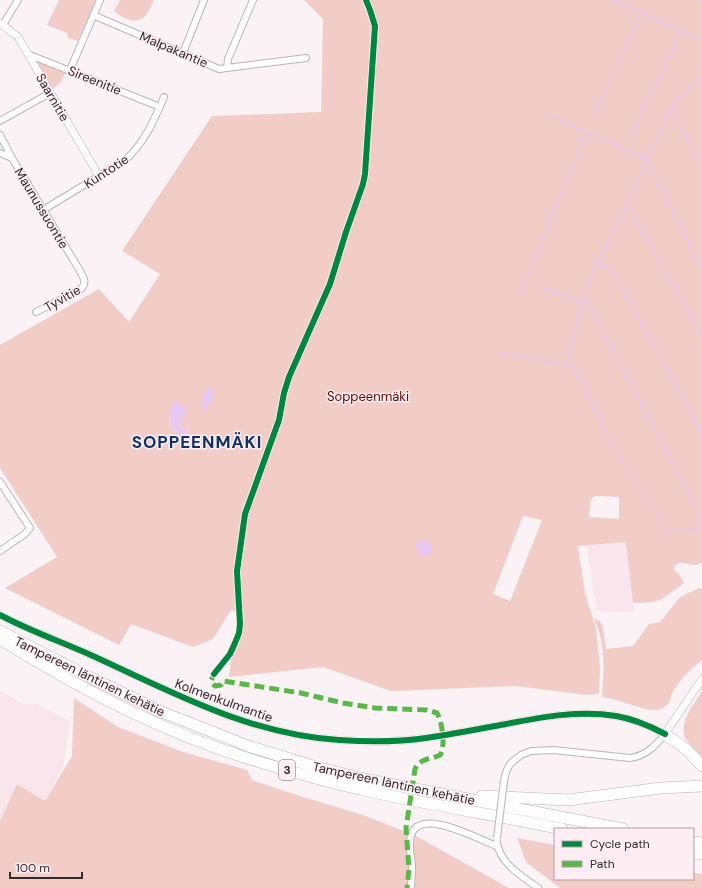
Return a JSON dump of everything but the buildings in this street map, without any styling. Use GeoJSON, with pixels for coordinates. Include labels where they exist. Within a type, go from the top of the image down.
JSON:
{"type":"FeatureCollection","features":[{"type":"Feature","properties":{"kind":"highway","name":"Tampereen läntinen kehätie"},"geometry":{"type":"LineString","coordinates":[[0,631],[83,674],[162,712],[248,746],[316,767],[359,778],[617,828]]}},
{"type":"Feature","properties":{"kind":"highway","name":"Tampereen läntinen kehätie"},"geometry":{"type":"LineString","coordinates":[[0,639],[95,694],[138,715],[206,744],[252,760],[364,790],[557,828]]}},
{"type":"Feature","properties":{"kind":"highway"},"geometry":{"type":"LineString","coordinates":[[665,734],[687,750],[702,766]]}},
{"type":"Feature","properties":{"kind":"highway"},"geometry":{"type":"LineString","coordinates":[[434,793],[568,800],[661,788],[702,786]]}},
{"type":"Feature","properties":{"kind":"street"},"geometry":{"type":"LineString","coordinates":[[1,24],[18,0]]}},
{"type":"Feature","properties":{"kind":"street"},"geometry":{"type":"LineString","coordinates":[[70,70],[100,0]]}},
{"type":"Feature","properties":{"kind":"street"},"geometry":{"type":"LineString","coordinates":[[182,53],[204,0]]}},
{"type":"Feature","properties":{"kind":"street"},"geometry":{"type":"LineString","coordinates":[[227,68],[228,59],[253,0]]}},
{"type":"Feature","properties":{"kind":"street","name":"Malpakantie"},"geometry":{"type":"LineString","coordinates":[[94,15],[219,69],[306,58]]}},
{"type":"Feature","properties":{"kind":"street","name":"Saarnitie"},"geometry":{"type":"LineString","coordinates":[[1,24],[18,37],[30,55],[50,93],[99,176]]}},
{"type":"Feature","properties":{"kind":"street","name":"Sireenitie"},"geometry":{"type":"LineString","coordinates":[[30,55],[160,107]]}},
{"type":"Feature","properties":{"kind":"street"},"geometry":{"type":"LineString","coordinates":[[0,122],[50,93]]}},
{"type":"Feature","properties":{"kind":"street","name":"Kuntotie"},"geometry":{"type":"LineString","coordinates":[[43,210],[124,161],[134,152],[143,141],[164,97]]}},
{"type":"Feature","properties":{"kind":"street","name":"Maunussuontie"},"geometry":{"type":"LineString","coordinates":[[0,135],[85,282]]}},
{"type":"Feature","properties":{"kind":"street"},"geometry":{"type":"LineString","coordinates":[[0,153],[12,158]]}},
{"type":"Feature","properties":{"kind":"street","name":"Tyvitie"},"geometry":{"type":"LineString","coordinates":[[36,312],[81,289],[85,282]]}},
{"type":"Feature","properties":{"kind":"street"},"geometry":{"type":"LineString","coordinates":[[0,482],[30,528],[25,534],[0,551]]}},
{"type":"Feature","properties":{"kind":"street","name":"Kolmenkulmantie"},"geometry":{"type":"LineString","coordinates":[[0,615],[195,704],[243,721],[309,737],[346,741],[406,740],[472,730],[547,716],[584,713],[601,714],[629,719],[650,726],[665,734]]}},
{"type":"Feature","properties":{"kind":"street"},"geometry":{"type":"LineString","coordinates":[[538,888],[506,862],[497,846],[504,781],[510,764],[531,751],[553,750],[630,758],[638,757],[648,752],[665,734],[702,679]]}},
{"type":"Feature","properties":{"kind":"street"},"geometry":{"type":"LineString","coordinates":[[411,888],[412,868],[410,837],[413,830],[419,826],[433,824],[454,828],[497,846]]}},
{"type":"Feature","properties":{"kind":"shaded area"},"geometry":{"type":"Polygon","coordinates":[[[211,387],[213,391],[212,399],[206,409],[203,410],[202,399],[207,388],[211,387]]]}},
{"type":"Feature","properties":{"kind":"shaded area"},"geometry":{"type":"Polygon","coordinates":[[[177,401],[184,407],[186,412],[179,425],[181,428],[187,429],[188,431],[185,434],[187,437],[185,442],[182,443],[179,434],[170,424],[171,408],[174,402],[177,401]]]}},
{"type":"Feature","properties":{"kind":"shaded area"},"geometry":{"type":"Polygon","coordinates":[[[426,540],[432,548],[430,555],[419,556],[419,550],[415,548],[416,544],[426,540]]]}},
{"type":"Feature","properties":{"kind":"shaded area"},"geometry":{"type":"Polygon","coordinates":[[[627,542],[634,611],[603,613],[597,610],[586,545],[627,542]]]}},
{"type":"Feature","properties":{"kind":"shaded area"},"geometry":{"type":"Polygon","coordinates":[[[0,691],[24,704],[37,704],[70,721],[63,767],[45,801],[17,784],[0,821],[0,691]]]}},
{"type":"Feature","properties":{"kind":"green space"},"geometry":{"type":"Polygon","coordinates":[[[59,0],[96,0],[78,41],[68,38],[67,33],[47,25],[59,0]]]}},
{"type":"Feature","properties":{"kind":"green space"},"geometry":{"type":"Polygon","coordinates":[[[120,0],[154,0],[146,15],[138,20],[130,20],[114,11],[120,0]]]}},
{"type":"Feature","properties":{"kind":"green space","name":"Soppeenmäki"},"geometry":{"type":"Polygon","coordinates":[[[304,0],[702,0],[702,562],[695,565],[680,563],[674,566],[674,570],[679,574],[684,583],[662,599],[653,602],[633,603],[626,542],[578,546],[585,593],[596,629],[600,667],[599,694],[587,695],[515,686],[391,691],[323,667],[229,677],[237,629],[236,612],[231,610],[213,639],[193,647],[131,624],[119,645],[5,588],[57,557],[0,468],[0,345],[99,289],[129,322],[160,274],[122,251],[212,116],[321,112],[323,19],[304,0]],[[174,402],[170,411],[170,424],[181,437],[188,431],[187,429],[181,429],[179,425],[181,421],[174,402]],[[595,496],[591,499],[589,517],[619,519],[619,497],[595,496]],[[523,516],[493,594],[510,601],[542,520],[523,516]]]}},
{"type":"Feature","properties":{"kind":"green space"},"geometry":{"type":"Polygon","coordinates":[[[35,60],[66,72],[60,83],[51,90],[35,60]]]}},
{"type":"Feature","properties":{"kind":"green space"},"geometry":{"type":"Polygon","coordinates":[[[699,588],[702,589],[702,660],[680,682],[673,692],[668,704],[660,709],[651,710],[602,697],[604,667],[602,647],[601,638],[594,619],[600,621],[603,627],[606,649],[633,646],[649,624],[660,622],[680,597],[699,588]]]}},
{"type":"Feature","properties":{"kind":"green space"},"geometry":{"type":"Polygon","coordinates":[[[702,691],[702,757],[686,740],[684,726],[688,713],[702,691]]]}},
{"type":"Feature","properties":{"kind":"green space"},"geometry":{"type":"Polygon","coordinates":[[[74,698],[118,727],[183,752],[247,770],[252,780],[363,815],[416,836],[509,888],[0,888],[0,821],[17,784],[45,801],[72,756],[74,698]]]}},
{"type":"Feature","properties":{"kind":"green space"},"geometry":{"type":"Polygon","coordinates":[[[517,838],[554,845],[554,880],[694,880],[694,873],[702,874],[702,888],[560,888],[526,862],[517,838]]]}},
{"type":"Feature","properties":{"kind":"waterway"},"geometry":{"type":"LineString","coordinates":[[612,0],[702,40]]}},
{"type":"Feature","properties":{"kind":"waterway"},"geometry":{"type":"LineString","coordinates":[[698,0],[702,1]]}},
{"type":"Feature","properties":{"kind":"waterway"},"geometry":{"type":"LineString","coordinates":[[594,117],[641,13]]}},
{"type":"Feature","properties":{"kind":"waterway"},"geometry":{"type":"LineString","coordinates":[[630,140],[644,107],[644,101],[650,96],[681,31]]}},
{"type":"Feature","properties":{"kind":"waterway"},"geometry":{"type":"LineString","coordinates":[[567,364],[582,300],[597,263],[627,205],[646,159],[673,104],[702,76]]}},
{"type":"Feature","properties":{"kind":"waterway"},"geometry":{"type":"LineString","coordinates":[[671,109],[702,167]]}},
{"type":"Feature","properties":{"kind":"waterway"},"geometry":{"type":"LineString","coordinates":[[548,115],[646,159],[702,268]]}},
{"type":"Feature","properties":{"kind":"waterway"},"geometry":{"type":"LineString","coordinates":[[519,296],[585,136],[589,133]]}},
{"type":"Feature","properties":{"kind":"waterway"},"geometry":{"type":"LineString","coordinates":[[627,205],[702,337]]}},
{"type":"Feature","properties":{"kind":"waterway"},"geometry":{"type":"LineString","coordinates":[[597,264],[611,268],[702,434]]}},
{"type":"Feature","properties":{"kind":"waterway"},"geometry":{"type":"LineString","coordinates":[[542,288],[588,303],[702,519]]}},
{"type":"Feature","properties":{"kind":"waterway"},"geometry":{"type":"LineString","coordinates":[[500,353],[567,364],[575,369],[601,421],[598,424],[668,532],[697,529],[702,520]]}},
{"type":"Feature","properties":{"kind":"marked path"},"geometry":{"type":"LineString","coordinates":[[216,671],[211,680],[215,686],[221,685],[223,681],[301,693],[343,703],[375,708],[427,710],[437,713],[443,734],[442,751],[440,755],[420,762],[415,769],[406,828],[409,869],[407,888]]}},
{"type":"Feature","properties":{"kind":"cycle path"},"geometry":{"type":"LineString","coordinates":[[214,674],[230,654],[239,633],[240,624],[237,571],[245,514],[279,420],[284,393],[289,377],[330,284],[363,184],[365,174],[375,26],[366,0]]}},
{"type":"Feature","properties":{"kind":"cycle path"},"geometry":{"type":"LineString","coordinates":[[0,615],[212,710],[274,730],[306,736],[361,741],[405,740],[446,735],[533,719],[574,714],[602,714],[616,716],[629,719],[665,734]]}},
{"type":"Feature","properties":{"kind":"district","name":"SOPPEENMÄKI"},"geometry":{"type":"Point","coordinates":[197,442]}}]}
